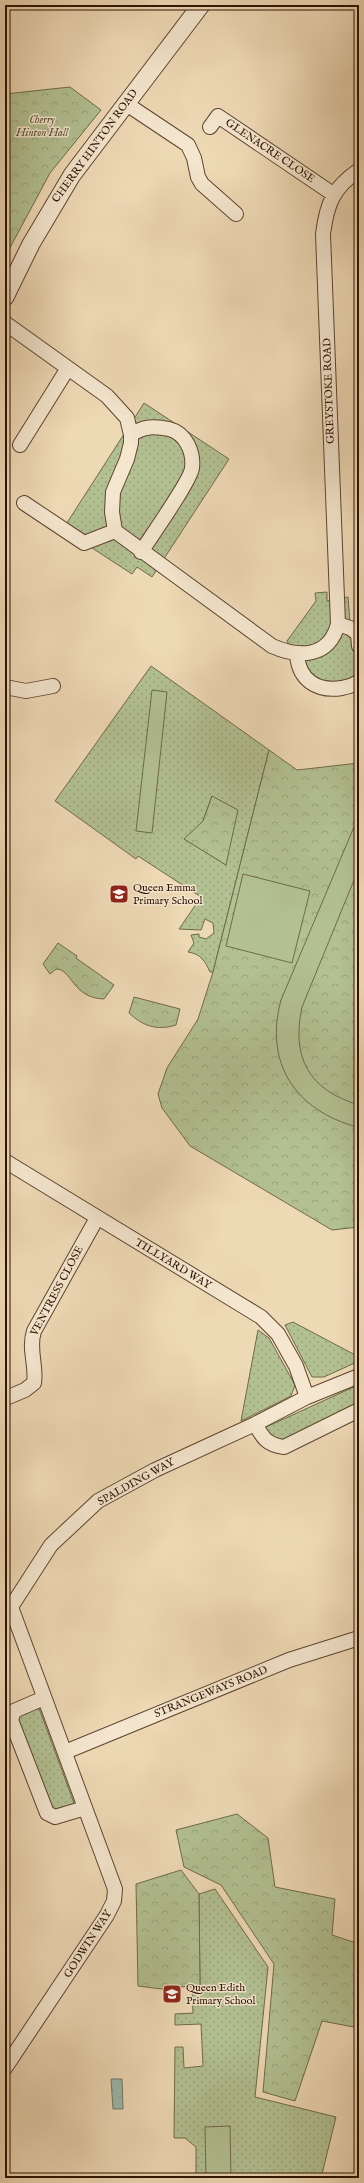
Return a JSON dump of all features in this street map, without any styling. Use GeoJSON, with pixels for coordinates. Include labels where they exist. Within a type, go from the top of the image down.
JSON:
{"type":"FeatureCollection","features":[{"type":"Feature","properties":{"kind":"street","name":"CHERRY HINTON ROAD"},"geometry":{"type":"LineString","coordinates":[[5,297],[31,244],[54,204],[125,102],[201,5]]}},
{"type":"Feature","properties":{"kind":"street"},"geometry":{"type":"LineString","coordinates":[[125,102],[188,145],[194,158],[198,177],[202,184],[228,211]]}},
{"type":"Feature","properties":{"kind":"street","name":"GLENACRE CLOSE"},"geometry":{"type":"LineString","coordinates":[[210,128],[218,116],[333,194]]}},
{"type":"Feature","properties":{"kind":"street","name":"GREYSTOKE ROAD"},"geometry":{"type":"LineString","coordinates":[[338,624],[323,234],[326,209],[333,194],[349,177],[359,170]]}},
{"type":"Feature","properties":{"kind":"street"},"geometry":{"type":"LineString","coordinates":[[5,324],[68,368],[116,405],[127,418],[131,435],[127,459],[113,492],[112,512],[114,531],[272,646],[297,655],[306,655],[319,650],[333,636],[338,624],[350,628],[358,634],[359,646]]}},
{"type":"Feature","properties":{"kind":"street"},"geometry":{"type":"LineString","coordinates":[[20,445],[68,368]]}},
{"type":"Feature","properties":{"kind":"street"},"geometry":{"type":"LineString","coordinates":[[131,435],[139,429],[156,426],[175,431],[182,437],[191,451],[192,469],[141,552]]}},
{"type":"Feature","properties":{"kind":"street"},"geometry":{"type":"LineString","coordinates":[[24,503],[84,543],[114,531]]}},
{"type":"Feature","properties":{"kind":"street"},"geometry":{"type":"LineString","coordinates":[[297,655],[298,665],[302,675],[314,686],[334,689],[354,685],[359,681]]}},
{"type":"Feature","properties":{"kind":"street"},"geometry":{"type":"LineString","coordinates":[[5,687],[26,691],[53,686]]}},
{"type":"Feature","properties":{"kind":"street","name":"TILLYARD WAY"},"geometry":{"type":"LineString","coordinates":[[5,1162],[261,1317],[278,1334],[296,1366],[308,1397]]}},
{"type":"Feature","properties":{"kind":"street","name":"VENTRESS CLOSE"},"geometry":{"type":"LineString","coordinates":[[6,1398],[26,1390],[34,1383],[35,1374],[31,1340],[34,1331],[97,1218]]}},
{"type":"Feature","properties":{"kind":"street","name":"SPALDING WAY"},"geometry":{"type":"LineString","coordinates":[[8,1605],[51,1545],[98,1501],[155,1470],[255,1424],[308,1397],[359,1376]]}},
{"type":"Feature","properties":{"kind":"street"},"geometry":{"type":"LineString","coordinates":[[255,1424],[263,1439],[272,1446],[284,1447],[359,1410]]}},
{"type":"Feature","properties":{"kind":"street","name":"GODWIN WAY"},"geometry":{"type":"LineString","coordinates":[[5,2068],[108,1915],[114,1901],[115,1889],[65,1752],[8,1605]]}},
{"type":"Feature","properties":{"kind":"street","name":"STRANGEWAYS ROAD"},"geometry":{"type":"LineString","coordinates":[[65,1752],[289,1660],[359,1638]]}},
{"type":"Feature","properties":{"kind":"street"},"geometry":{"type":"LineString","coordinates":[[44,1698],[14,1711],[11,1720],[47,1813],[55,1816],[85,1808]]}},
{"type":"Feature","properties":{"kind":"green space","name":"Cherry Hinton Hall"},"geometry":{"type":"Polygon","coordinates":[[[70,87],[101,110],[50,173],[5,257],[5,94],[70,87]]]}},
{"type":"Feature","properties":{"kind":"green space"},"geometry":{"type":"Polygon","coordinates":[[[144,403],[229,459],[152,577],[137,567],[132,574],[63,529],[144,403]]]}},
{"type":"Feature","properties":{"kind":"green space"},"geometry":{"type":"Polygon","coordinates":[[[327,592],[327,601],[348,597],[350,622],[356,638],[358,674],[356,679],[325,685],[303,672],[287,641],[316,601],[315,593],[327,592]]]}},
{"type":"Feature","properties":{"kind":"green space"},"geometry":{"type":"Polygon","coordinates":[[[151,666],[269,750],[213,972],[210,972],[204,961],[199,956],[188,952],[194,943],[191,935],[199,934],[199,937],[206,939],[214,933],[213,923],[205,919],[201,930],[179,929],[201,897],[138,856],[136,859],[55,801],[151,666]],[[212,796],[203,821],[185,839],[226,865],[212,796]]]}},
{"type":"Feature","properties":{"kind":"green space"},"geometry":{"type":"Polygon","coordinates":[[[152,690],[167,692],[152,833],[136,831],[152,690]]]}},
{"type":"Feature","properties":{"kind":"green space"},"geometry":{"type":"Polygon","coordinates":[[[269,750],[297,770],[359,763],[359,1227],[332,1230],[190,1146],[162,1108],[158,1094],[167,1068],[198,1019],[213,972],[269,750]]]}},
{"type":"Feature","properties":{"kind":"green space"},"geometry":{"type":"Polygon","coordinates":[[[212,796],[238,810],[226,865],[184,839],[203,821],[212,796]]]}},
{"type":"Feature","properties":{"kind":"green space"},"geometry":{"type":"Polygon","coordinates":[[[359,815],[359,868],[302,1007],[299,1025],[299,1042],[302,1056],[308,1070],[316,1081],[327,1091],[342,1099],[359,1105],[359,1127],[357,1127],[335,1119],[317,1109],[301,1096],[289,1081],[281,1063],[277,1044],[277,1023],[281,1000],[359,815]]]}},
{"type":"Feature","properties":{"kind":"green space"},"geometry":{"type":"Polygon","coordinates":[[[243,874],[310,891],[292,963],[226,946],[243,874]]]}},
{"type":"Feature","properties":{"kind":"green space"},"geometry":{"type":"Polygon","coordinates":[[[58,943],[114,985],[104,999],[85,994],[61,970],[56,969],[50,974],[43,964],[58,943]]]}},
{"type":"Feature","properties":{"kind":"green space"},"geometry":{"type":"Polygon","coordinates":[[[134,997],[180,1009],[176,1025],[169,1027],[156,1027],[145,1024],[134,1017],[129,1013],[134,997]]]}},
{"type":"Feature","properties":{"kind":"green space"},"geometry":{"type":"Polygon","coordinates":[[[293,1322],[359,1357],[359,1361],[324,1377],[312,1377],[285,1325],[293,1322]]]}},
{"type":"Feature","properties":{"kind":"green space"},"geometry":{"type":"Polygon","coordinates":[[[258,1330],[269,1338],[295,1385],[291,1396],[241,1421],[258,1330]]]}},
{"type":"Feature","properties":{"kind":"green space"},"geometry":{"type":"Polygon","coordinates":[[[358,1385],[359,1404],[289,1440],[272,1441],[264,1428],[358,1385]]]}},
{"type":"Feature","properties":{"kind":"green space"},"geometry":{"type":"Polygon","coordinates":[[[36,1700],[77,1811],[46,1813],[15,1710],[36,1700]]]}},
{"type":"Feature","properties":{"kind":"green space"},"geometry":{"type":"Polygon","coordinates":[[[237,1814],[268,1838],[275,1887],[335,1899],[332,1935],[359,1944],[359,2028],[322,2021],[295,2101],[263,2092],[274,1964],[221,1885],[184,1867],[176,1830],[237,1814]]]}},
{"type":"Feature","properties":{"kind":"green space"},"geometry":{"type":"Polygon","coordinates":[[[181,1870],[199,1894],[200,1985],[162,1989],[138,1986],[136,1884],[181,1870]]]}},
{"type":"Feature","properties":{"kind":"green space"},"geometry":{"type":"Polygon","coordinates":[[[215,1889],[268,1967],[255,2097],[336,2117],[321,2178],[196,2178],[196,2147],[185,2138],[174,2138],[175,2047],[183,2047],[184,2068],[203,2066],[201,2024],[175,2025],[175,2014],[193,2013],[192,1986],[200,1985],[199,1894],[215,1889]]]}},
{"type":"Feature","properties":{"kind":"green space"},"geometry":{"type":"Polygon","coordinates":[[[230,2126],[231,2178],[206,2178],[205,2127],[230,2126]]]}},
{"type":"Feature","properties":{"kind":"water"},"geometry":{"type":"Polygon","coordinates":[[[111,2079],[122,2079],[123,2109],[113,2109],[111,2079]]]}},
{"type":"Feature","properties":{"kind":"place","name":"Queen Emma Primary School"},"geometry":{"type":"Point","coordinates":[119,894]}},
{"type":"Feature","properties":{"kind":"place","name":"Queen Edith Primary School"},"geometry":{"type":"Point","coordinates":[172,1994]}}]}
